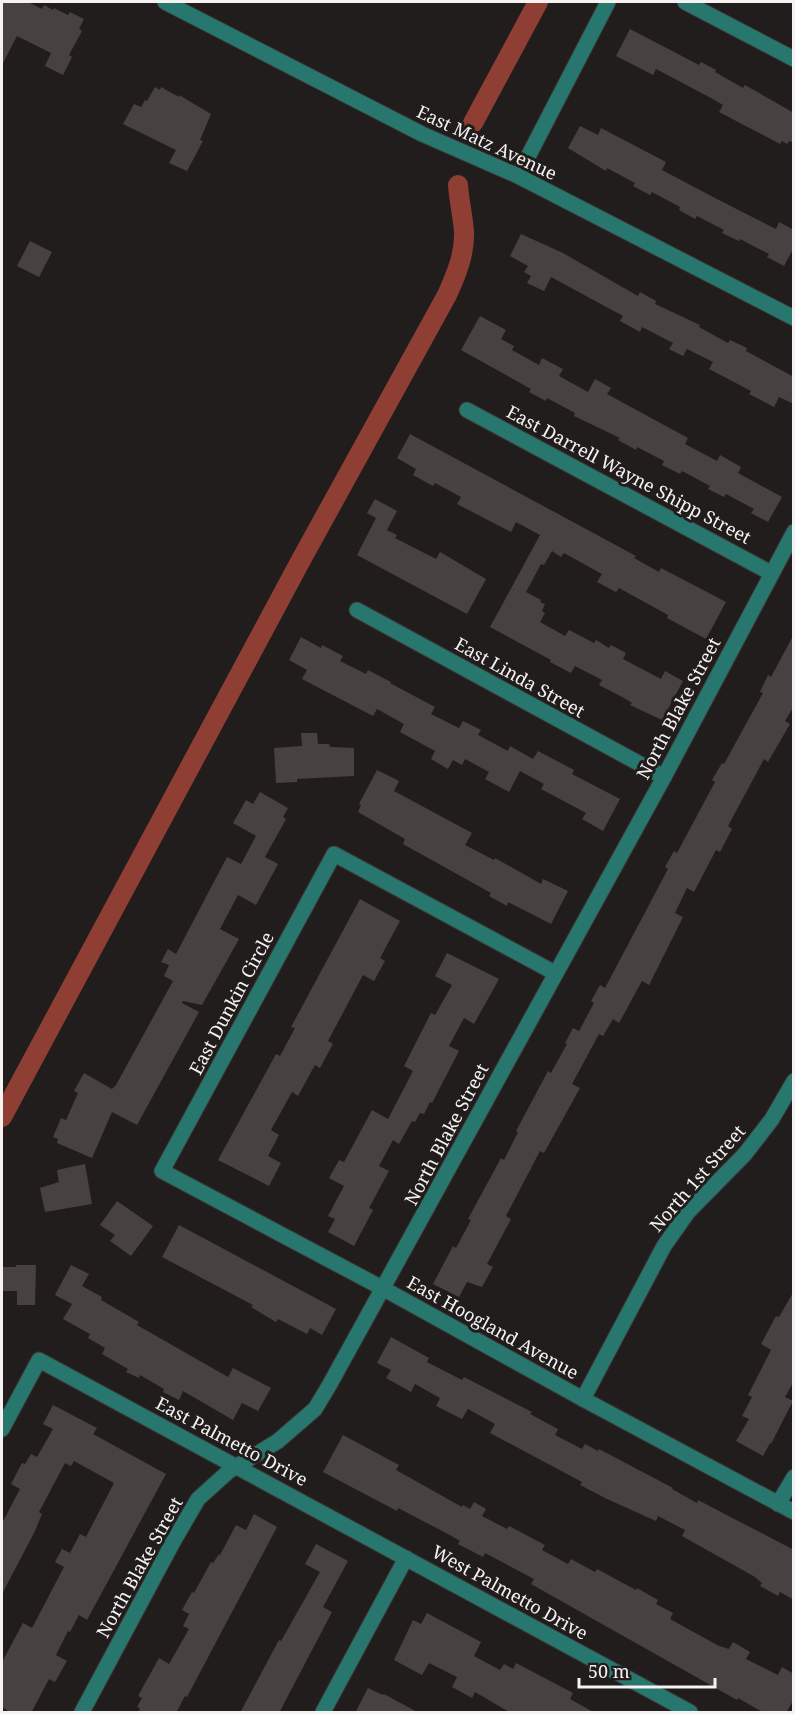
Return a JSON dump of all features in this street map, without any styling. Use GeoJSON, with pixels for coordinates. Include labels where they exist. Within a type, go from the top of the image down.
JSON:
{"type":"FeatureCollection","features":[{"type":"Feature","properties":{"kind":"street","name":"East Matz Avenue"},"geometry":{"type":"LineString","coordinates":[[165,2],[422,134],[518,176],[794,318]]}},
{"type":"Feature","properties":{"kind":"street"},"geometry":{"type":"LineString","coordinates":[[518,176],[608,2]]}},
{"type":"Feature","properties":{"kind":"street"},"geometry":{"type":"LineString","coordinates":[[685,2],[794,59]]}},
{"type":"Feature","properties":{"kind":"street","name":"East Darrell Wayne Shipp Street"},"geometry":{"type":"LineString","coordinates":[[467,410],[771,573]]}},
{"type":"Feature","properties":{"kind":"street","name":"North Blake Street"},"geometry":{"type":"LineString","coordinates":[[82,1713],[172,1542],[198,1499],[229,1471],[279,1441],[315,1409],[384,1289],[664,777],[794,532]]}},
{"type":"Feature","properties":{"kind":"street","name":"East Linda Street"},"geometry":{"type":"LineString","coordinates":[[357,610],[664,777]]}},
{"type":"Feature","properties":{"kind":"street","name":"East Dunkin Circle"},"geometry":{"type":"LineString","coordinates":[[384,1289],[162,1171],[334,854],[555,973]]}},
{"type":"Feature","properties":{"kind":"street","name":"North 1st Street"},"geometry":{"type":"LineString","coordinates":[[583,1399],[664,1246],[688,1212],[745,1154],[772,1119],[794,1081]]}},
{"type":"Feature","properties":{"kind":"street","name":"East Hoogland Avenue"},"geometry":{"type":"LineString","coordinates":[[384,1289],[794,1512]]}},
{"type":"Feature","properties":{"kind":"street","name":"East Palmetto Drive"},"geometry":{"type":"LineString","coordinates":[[2,1429],[39,1360],[406,1558]]}},
{"type":"Feature","properties":{"kind":"street"},"geometry":{"type":"LineString","coordinates":[[778,1504],[794,1477]]}},
{"type":"Feature","properties":{"kind":"street"},"geometry":{"type":"LineString","coordinates":[[323,1713],[406,1558]]}},
{"type":"Feature","properties":{"kind":"street","name":"West Palmetto Drive"},"geometry":{"type":"LineString","coordinates":[[406,1558],[690,1713]]}},
{"type":"Feature","properties":{"kind":"building"},"geometry":{"type":"Polygon","coordinates":[[[2,2],[28,2],[42,9],[44,5],[68,15],[70,12],[84,19],[79,29],[82,31],[69,55],[72,57],[63,75],[45,66],[51,53],[17,36],[2,65],[2,2]]]}},
{"type":"Feature","properties":{"kind":"building"},"geometry":{"type":"Polygon","coordinates":[[[630,29],[699,65],[701,62],[743,88],[745,85],[794,113],[794,143],[789,141],[787,144],[782,141],[780,144],[719,112],[723,105],[711,98],[656,69],[653,75],[616,56],[630,29]]]}},
{"type":"Feature","properties":{"kind":"building"},"geometry":{"type":"Polygon","coordinates":[[[155,87],[160,90],[161,87],[179,97],[179,95],[211,114],[200,140],[203,141],[187,171],[169,163],[176,150],[123,124],[134,104],[141,107],[155,87]]]}},
{"type":"Feature","properties":{"kind":"building"},"geometry":{"type":"Polygon","coordinates":[[[580,126],[598,135],[601,128],[666,162],[662,170],[776,229],[779,222],[794,230],[794,247],[784,266],[767,257],[769,254],[740,239],[739,241],[722,233],[724,230],[697,216],[695,219],[679,210],[680,207],[652,192],[650,195],[633,186],[635,183],[607,168],[606,171],[568,148],[580,126]]]}},
{"type":"Feature","properties":{"kind":"building"},"geometry":{"type":"Polygon","coordinates":[[[521,234],[563,253],[638,296],[640,292],[656,301],[655,304],[700,325],[699,327],[728,343],[730,340],[747,348],[746,351],[794,377],[794,404],[779,397],[774,407],[749,394],[751,391],[709,369],[713,362],[687,349],[683,356],[669,349],[673,343],[642,327],[640,332],[620,321],[623,316],[551,277],[544,291],[527,283],[531,276],[524,272],[528,266],[510,256],[521,234]]]}},
{"type":"Feature","properties":{"kind":"building"},"geometry":{"type":"Polygon","coordinates":[[[30,241],[52,252],[39,277],[17,266],[30,241]]]}},
{"type":"Feature","properties":{"kind":"building"},"geometry":{"type":"Polygon","coordinates":[[[480,316],[506,330],[501,339],[514,346],[512,350],[539,365],[542,358],[563,369],[559,376],[588,392],[595,379],[611,388],[607,394],[688,438],[685,444],[717,461],[720,455],[741,467],[738,473],[782,497],[768,522],[751,513],[754,509],[726,494],[724,497],[708,489],[710,486],[682,471],[680,474],[662,465],[664,461],[637,447],[636,450],[618,440],[620,438],[574,416],[575,413],[547,398],[546,401],[529,392],[531,389],[461,350],[480,316]]]}},
{"type":"Feature","properties":{"kind":"building"},"geometry":{"type":"Polygon","coordinates":[[[410,434],[636,556],[634,558],[659,572],[661,568],[726,602],[706,639],[619,588],[616,592],[597,582],[602,574],[564,553],[561,557],[552,551],[544,565],[541,564],[526,592],[545,604],[542,611],[545,613],[540,622],[565,636],[569,630],[594,643],[596,640],[609,648],[611,645],[626,653],[623,659],[661,679],[665,671],[683,681],[662,720],[630,705],[632,703],[599,685],[602,680],[575,666],[571,673],[490,627],[540,535],[516,522],[511,532],[457,504],[461,497],[435,483],[433,486],[413,475],[416,469],[397,458],[410,434]]]}},
{"type":"Feature","properties":{"kind":"building"},"geometry":{"type":"Polygon","coordinates":[[[375,499],[397,511],[387,530],[397,535],[395,538],[436,559],[440,552],[486,579],[467,614],[357,555],[376,518],[367,513],[375,499]]]}},
{"type":"Feature","properties":{"kind":"building"},"geometry":{"type":"Polygon","coordinates":[[[794,634],[794,706],[785,721],[790,724],[768,762],[764,759],[728,826],[732,829],[720,852],[716,850],[694,892],[687,888],[675,913],[683,917],[649,985],[642,981],[619,1023],[613,1019],[603,1036],[599,1034],[572,1084],[580,1088],[544,1153],[540,1151],[506,1216],[511,1219],[487,1264],[493,1267],[482,1287],[467,1282],[459,1297],[433,1284],[453,1246],[456,1248],[471,1220],[468,1219],[501,1158],[504,1160],[518,1132],[516,1131],[548,1071],[551,1073],[573,1028],[579,1031],[594,1003],[591,1001],[600,985],[605,988],[668,869],[665,867],[674,851],[677,853],[715,782],[712,780],[722,763],[724,764],[763,693],[760,692],[768,675],[771,677],[794,634]]]}},
{"type":"Feature","properties":{"kind":"building"},"geometry":{"type":"Polygon","coordinates":[[[301,637],[343,656],[340,661],[366,674],[368,670],[435,707],[431,714],[459,728],[463,721],[481,730],[478,735],[508,751],[510,746],[533,759],[538,751],[574,770],[572,774],[620,799],[603,831],[582,819],[586,813],[541,789],[544,784],[520,771],[509,792],[485,779],[489,772],[465,759],[462,765],[453,760],[448,769],[431,759],[435,751],[400,732],[404,724],[377,709],[373,716],[302,679],[307,670],[289,660],[301,637]]]}},
{"type":"Feature","properties":{"kind":"building"},"geometry":{"type":"Polygon","coordinates":[[[301,733],[317,733],[318,744],[354,748],[354,776],[297,779],[297,782],[276,783],[274,748],[302,746],[301,733]]]}},
{"type":"Feature","properties":{"kind":"building"},"geometry":{"type":"Polygon","coordinates":[[[377,770],[399,781],[394,791],[472,833],[465,845],[494,860],[495,858],[541,884],[543,879],[568,891],[551,924],[508,902],[507,906],[489,896],[491,893],[403,844],[405,839],[358,812],[361,805],[359,804],[377,770]]]}},
{"type":"Feature","properties":{"kind":"building"},"geometry":{"type":"Polygon","coordinates":[[[260,792],[288,808],[283,817],[286,819],[265,857],[278,864],[256,905],[238,895],[220,929],[239,939],[202,1005],[183,1001],[182,1003],[199,1012],[137,1125],[112,1112],[92,1158],[57,1143],[58,1139],[53,1137],[61,1118],[66,1120],[78,1093],[74,1091],[84,1073],[112,1089],[116,1085],[173,981],[164,976],[169,965],[161,962],[168,949],[176,954],[227,857],[241,864],[256,836],[233,823],[246,800],[253,804],[260,792]]]}},
{"type":"Feature","properties":{"kind":"building"},"geometry":{"type":"Polygon","coordinates":[[[360,899],[400,921],[380,958],[385,961],[374,981],[363,975],[328,1041],[333,1044],[320,1068],[315,1065],[298,1096],[292,1092],[271,1130],[279,1135],[268,1156],[281,1163],[269,1186],[218,1160],[276,1054],[280,1056],[295,1028],[291,1027],[360,899]]]}},
{"type":"Feature","properties":{"kind":"building"},"geometry":{"type":"Polygon","coordinates":[[[447,953],[499,979],[474,1024],[464,1018],[449,1046],[459,1051],[432,1103],[430,1102],[424,1114],[420,1113],[415,1122],[412,1121],[399,1144],[393,1140],[379,1166],[389,1171],[369,1208],[373,1210],[354,1246],[328,1232],[335,1219],[328,1216],[344,1186],[329,1178],[339,1160],[344,1162],[372,1110],[388,1119],[413,1071],[404,1066],[431,1013],[435,1015],[452,985],[435,976],[447,953]]]}},
{"type":"Feature","properties":{"kind":"building"},"geometry":{"type":"Polygon","coordinates":[[[85,1164],[92,1204],[45,1212],[40,1188],[59,1182],[57,1170],[85,1164]]]}},
{"type":"Feature","properties":{"kind":"building"},"geometry":{"type":"Polygon","coordinates":[[[117,1201],[153,1226],[131,1256],[110,1241],[115,1235],[100,1225],[117,1201]]]}},
{"type":"Feature","properties":{"kind":"building"},"geometry":{"type":"Polygon","coordinates":[[[179,1225],[336,1309],[322,1335],[310,1328],[307,1334],[278,1319],[276,1322],[251,1307],[253,1305],[162,1257],[179,1225]]]}},
{"type":"Feature","properties":{"kind":"building"},"geometry":{"type":"Polygon","coordinates":[[[16,1265],[36,1265],[35,1305],[17,1305],[17,1291],[2,1291],[2,1267],[16,1267],[16,1265]]]}},
{"type":"Feature","properties":{"kind":"building"},"geometry":{"type":"Polygon","coordinates":[[[71,1265],[89,1274],[82,1286],[139,1322],[137,1325],[228,1377],[233,1368],[271,1388],[258,1411],[242,1403],[233,1420],[183,1391],[179,1400],[163,1392],[164,1389],[140,1375],[139,1378],[126,1372],[128,1369],[102,1354],[105,1348],[88,1338],[90,1334],[63,1319],[72,1304],[55,1295],[71,1265]]]}},
{"type":"Feature","properties":{"kind":"building"},"geometry":{"type":"Polygon","coordinates":[[[794,1291],[794,1381],[785,1397],[793,1401],[763,1456],[736,1441],[749,1419],[742,1416],[752,1397],[748,1395],[771,1350],[761,1344],[776,1316],[779,1317],[794,1291]]]}},
{"type":"Feature","properties":{"kind":"building"},"geometry":{"type":"Polygon","coordinates":[[[391,1337],[429,1358],[427,1362],[462,1380],[464,1377],[532,1412],[530,1414],[558,1429],[555,1435],[582,1449],[585,1444],[598,1451],[599,1449],[697,1503],[698,1500],[794,1550],[794,1600],[780,1592],[778,1596],[760,1586],[762,1583],[755,1577],[682,1536],[685,1530],[658,1516],[656,1521],[607,1499],[580,1485],[582,1482],[490,1433],[495,1424],[468,1409],[462,1419],[436,1406],[440,1398],[415,1384],[411,1392],[386,1378],[391,1370],[377,1363],[391,1337]]]}},
{"type":"Feature","properties":{"kind":"building"},"geometry":{"type":"Polygon","coordinates":[[[53,1405],[97,1428],[93,1434],[166,1474],[87,1620],[79,1615],[70,1632],[68,1631],[56,1655],[67,1661],[55,1682],[49,1679],[31,1713],[11,1713],[2,1707],[2,1662],[23,1623],[32,1628],[64,1567],[55,1562],[62,1549],[70,1553],[80,1534],[86,1537],[114,1483],[74,1461],[71,1466],[65,1463],[39,1512],[42,1514],[35,1531],[2,1594],[2,1523],[20,1489],[11,1484],[22,1463],[25,1464],[31,1454],[37,1457],[53,1429],[43,1424],[53,1405]]]}},
{"type":"Feature","properties":{"kind":"building"},"geometry":{"type":"Polygon","coordinates":[[[343,1435],[399,1465],[396,1470],[462,1507],[463,1505],[470,1509],[474,1502],[486,1509],[482,1516],[507,1529],[509,1526],[545,1545],[542,1550],[568,1564],[571,1559],[595,1572],[597,1569],[636,1590],[637,1588],[658,1600],[656,1604],[673,1613],[670,1619],[719,1646],[729,1649],[733,1642],[750,1652],[746,1659],[778,1675],[782,1667],[794,1674],[794,1699],[786,1713],[764,1713],[738,1698],[737,1700],[531,1584],[534,1579],[485,1553],[483,1557],[458,1544],[460,1541],[448,1534],[398,1508],[397,1511],[323,1472],[343,1435]]]}},
{"type":"Feature","properties":{"kind":"building"},"geometry":{"type":"Polygon","coordinates":[[[254,1514],[277,1527],[187,1697],[185,1696],[176,1713],[138,1713],[140,1708],[137,1707],[142,1698],[138,1696],[159,1658],[169,1664],[189,1629],[183,1626],[189,1614],[182,1610],[192,1592],[194,1593],[211,1562],[213,1563],[220,1555],[236,1525],[246,1530],[254,1514]]]}},
{"type":"Feature","properties":{"kind":"building"},"geometry":{"type":"Polygon","coordinates":[[[316,1544],[348,1561],[323,1607],[332,1612],[279,1713],[240,1713],[279,1640],[281,1641],[320,1572],[305,1564],[316,1544]]]}},
{"type":"Feature","properties":{"kind":"building"},"geometry":{"type":"Polygon","coordinates":[[[427,1613],[481,1642],[474,1656],[500,1670],[504,1664],[513,1669],[516,1663],[573,1693],[570,1699],[595,1713],[511,1713],[475,1692],[472,1698],[452,1687],[457,1677],[429,1663],[422,1675],[394,1660],[413,1620],[421,1624],[427,1613]]]}},
{"type":"Feature","properties":{"kind":"building"},"geometry":{"type":"Polygon","coordinates":[[[368,1688],[384,1694],[419,1713],[355,1713],[368,1688]]]}},
{"type":"Feature","properties":{"kind":"waterway"},"geometry":{"type":"LineString","coordinates":[[473,123],[538,2]]}},
{"type":"Feature","properties":{"kind":"waterway"},"geometry":{"type":"LineString","coordinates":[[2,1117],[301,560],[447,295],[459,264],[464,240],[458,185]]}}]}
